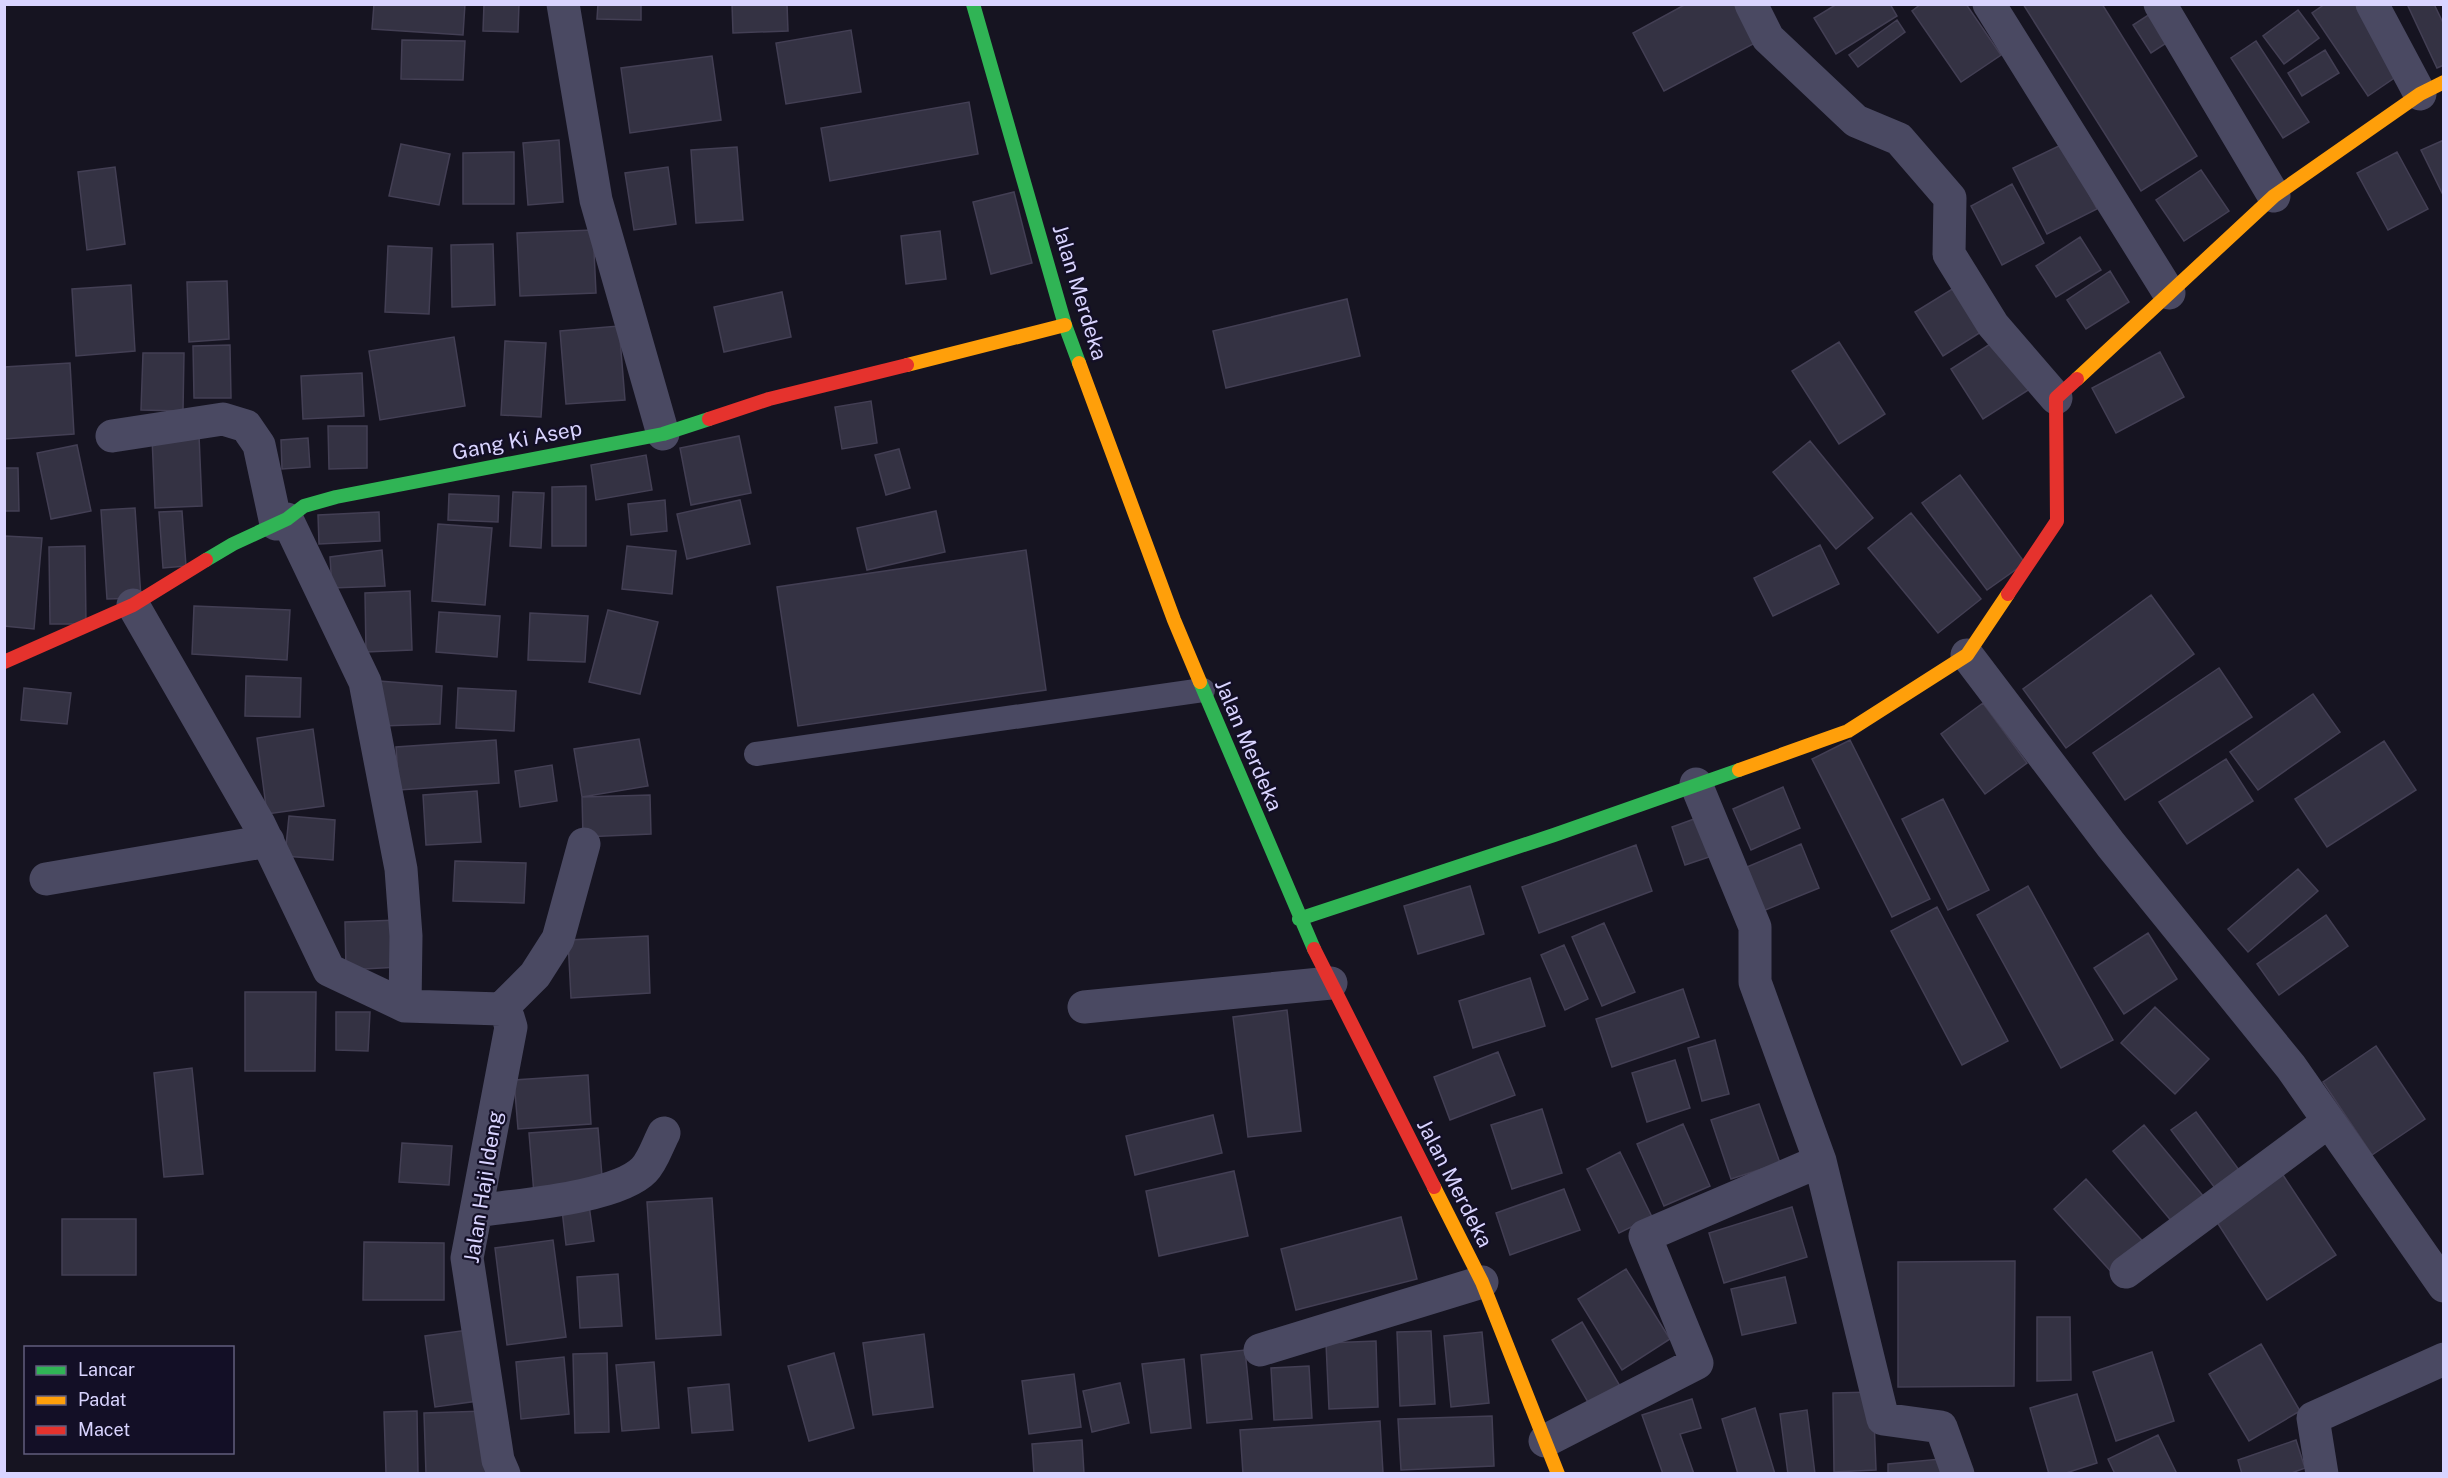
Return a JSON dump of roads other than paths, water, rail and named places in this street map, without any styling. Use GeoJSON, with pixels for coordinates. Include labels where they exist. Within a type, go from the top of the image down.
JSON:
{"type":"FeatureCollection","features":[{"type":"Feature","properties":{"kind":"street"},"geometry":{"type":"LineString","coordinates":[[563,4],[596,200],[663,434]]}},
{"type":"Feature","properties":{"kind":"street","name":"Jalan Merdeka"},"geometry":{"type":"LineString","coordinates":[[973,4],[1065,325],[1174,620],[1299,919],[1482,1282],[1558,1473]]}},
{"type":"Feature","properties":{"kind":"street"},"geometry":{"type":"LineString","coordinates":[[1299,919],[1554,835],[1848,731],[1967,655],[2057,520],[2056,398],[1993,325],[1949,254],[1950,198],[1899,139],[1856,120],[1768,39],[1751,4]]}},
{"type":"Feature","properties":{"kind":"street"},"geometry":{"type":"LineString","coordinates":[[1989,4],[2169,293]]}},
{"type":"Feature","properties":{"kind":"street"},"geometry":{"type":"LineString","coordinates":[[2160,4],[2274,196]]}},
{"type":"Feature","properties":{"kind":"street"},"geometry":{"type":"LineString","coordinates":[[2056,398],[2274,196],[2432,88],[2372,4]]}},
{"type":"Feature","properties":{"kind":"street","name":"Gang Ki Asep"},"geometry":{"type":"LineString","coordinates":[[4,662],[133,604],[233,544],[281,521],[304,506],[336,497],[663,434],[769,399],[1065,325]]}},
{"type":"Feature","properties":{"kind":"street"},"geometry":{"type":"LineString","coordinates":[[112,436],[223,419],[246,426],[259,445],[281,521],[365,682],[400,869],[406,936],[405,1006]]}},
{"type":"Feature","properties":{"kind":"street"},"geometry":{"type":"LineString","coordinates":[[133,604],[268,841],[329,970],[405,1006],[501,1009],[535,975],[558,939],[584,844]]}},
{"type":"Feature","properties":{"kind":"street"},"geometry":{"type":"LineString","coordinates":[[1967,655],[2111,845],[2290,1067],[2444,1286]]}},
{"type":"Feature","properties":{"kind":"street"},"geometry":{"type":"LineString","coordinates":[[1696,784],[1755,927],[1755,982],[1820,1161],[1883,1419],[1941,1427],[1958,1473]]}},
{"type":"Feature","properties":{"kind":"street"},"geometry":{"type":"LineString","coordinates":[[46,879],[268,841]]}},
{"type":"Feature","properties":{"kind":"street"},"geometry":{"type":"LineString","coordinates":[[1084,1007],[1331,983]]}},
{"type":"Feature","properties":{"kind":"street","name":"Jalan Haji Ideng"},"geometry":{"type":"LineString","coordinates":[[501,1009],[508,1017],[511,1027],[467,1258],[498,1460],[504,1473]]}},
{"type":"Feature","properties":{"kind":"street"},"geometry":{"type":"LineString","coordinates":[[2126,1272],[2328,1122]]}},
{"type":"Feature","properties":{"kind":"street"},"geometry":{"type":"LineString","coordinates":[[476,1211],[595,1192],[624,1184],[645,1169],[664,1133]]}},
{"type":"Feature","properties":{"kind":"street"},"geometry":{"type":"LineString","coordinates":[[1545,1441],[1696,1363],[1645,1236],[1820,1161]]}},
{"type":"Feature","properties":{"kind":"street"},"geometry":{"type":"LineString","coordinates":[[1260,1350],[1482,1282]]}},
{"type":"Feature","properties":{"kind":"street"},"geometry":{"type":"LineString","coordinates":[[2322,1473],[2313,1418],[2444,1359]]}},
{"type":"Feature","properties":{"kind":"lane"},"geometry":{"type":"LineString","coordinates":[[756,753],[1203,690]]}}]}
